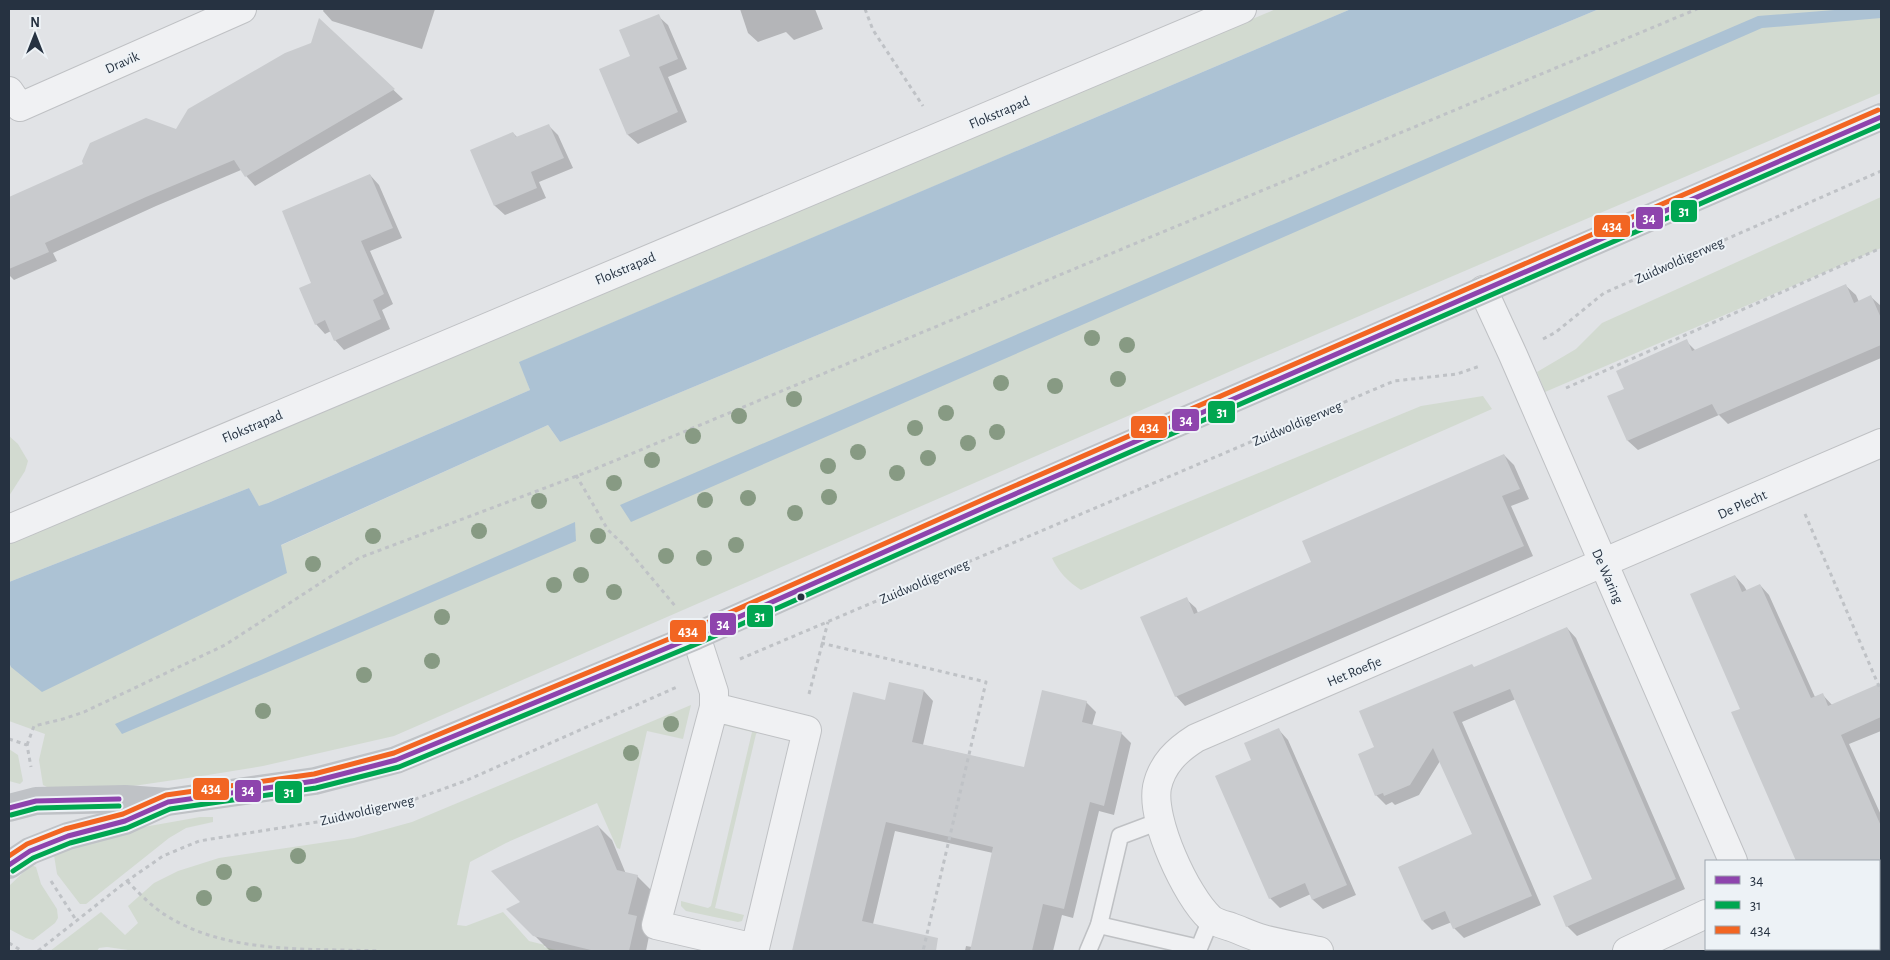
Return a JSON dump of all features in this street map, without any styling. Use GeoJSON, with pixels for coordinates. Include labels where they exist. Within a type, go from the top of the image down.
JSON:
{"type":"FeatureCollection","features":[{"type":"Feature","properties":{"kind":"main road"},"geometry":{"type":"LineString","coordinates":[[9,808],[36,801],[125,799],[168,802],[315,781],[396,760],[696,636],[992,504],[1881,117]]}},
{"type":"Feature","properties":{"kind":"main road"},"geometry":{"type":"LineString","coordinates":[[9,866],[30,851],[68,836],[125,822],[168,802]]}},
{"type":"Feature","properties":{"kind":"street","name":"Dravik"},"geometry":{"type":"LineString","coordinates":[[9,91],[20,107],[242,9]]}},
{"type":"Feature","properties":{"kind":"street","name":"Flokstrapad"},"geometry":{"type":"LineString","coordinates":[[9,528],[1242,9]]}},
{"type":"Feature","properties":{"kind":"street","name":"De Waring"},"geometry":{"type":"LineString","coordinates":[[1483,290],[1534,402],[1733,860]]}},
{"type":"Feature","properties":{"kind":"street","name":"De Plecht"},"geometry":{"type":"LineString","coordinates":[[1603,564],[1881,443]]}},
{"type":"Feature","properties":{"kind":"street","name":"Het Roefje"},"geometry":{"type":"LineString","coordinates":[[1211,919],[1181,876],[1160,822],[1157,788],[1162,772],[1170,758],[1182,747],[1196,738],[1603,564]]}},
{"type":"Feature","properties":{"kind":"street"},"geometry":{"type":"LineString","coordinates":[[696,636],[714,692],[714,706],[656,925],[755,948],[807,730],[714,706]]}},
{"type":"Feature","properties":{"kind":"street"},"geometry":{"type":"LineString","coordinates":[[1627,951],[1705,914]]}},
{"type":"Feature","properties":{"kind":"street"},"geometry":{"type":"LineString","coordinates":[[1211,919],[1263,939],[1319,951]]}},
{"type":"Feature","properties":{"kind":"lane"},"geometry":{"type":"LineString","coordinates":[[1088,951],[1099,925],[1120,836],[1160,822]]}},
{"type":"Feature","properties":{"kind":"lane"},"geometry":{"type":"LineString","coordinates":[[1099,925],[1199,948],[1211,919]]}},
{"type":"Feature","properties":{"kind":"path"},"geometry":{"type":"LineString","coordinates":[[865,9],[873,30],[944,135]]}},
{"type":"Feature","properties":{"kind":"path"},"geometry":{"type":"LineString","coordinates":[[27,745],[34,726],[64,720],[84,712],[225,645],[359,558],[576,475],[1697,9]]}},
{"type":"Feature","properties":{"kind":"path","name":"Zuidwoldigerweg"},"geometry":{"type":"LineString","coordinates":[[38,951],[127,881],[163,856],[199,840],[348,817],[410,801],[465,781],[707,673],[1394,381],[1457,374],[1513,355],[1556,332],[1604,293],[1881,171]]}},
{"type":"Feature","properties":{"kind":"path"},"geometry":{"type":"LineString","coordinates":[[1534,402],[1881,248]]}},
{"type":"Feature","properties":{"kind":"path"},"geometry":{"type":"LineString","coordinates":[[576,475],[608,530],[624,545],[658,584],[696,636]]}},
{"type":"Feature","properties":{"kind":"path"},"geometry":{"type":"LineString","coordinates":[[1792,482],[1881,690]]}},
{"type":"Feature","properties":{"kind":"path"},"geometry":{"type":"LineString","coordinates":[[802,728],[821,643],[828,622]]}},
{"type":"Feature","properties":{"kind":"path"},"geometry":{"type":"LineString","coordinates":[[821,643],[986,682],[923,951]]}},
{"type":"Feature","properties":{"kind":"path"},"geometry":{"type":"LineString","coordinates":[[9,734],[12,740]]}},
{"type":"Feature","properties":{"kind":"path"},"geometry":{"type":"LineString","coordinates":[[127,881],[166,916],[207,934],[252,944],[280,947],[380,951]]}},
{"type":"Feature","properties":{"kind":"path"},"geometry":{"type":"LineString","coordinates":[[9,943],[22,951]]}},
{"type":"Feature","properties":{"kind":"shaded area"},"geometry":{"type":"Polygon","coordinates":[[[1276,9],[1351,9],[520,362],[530,390],[259,507],[249,488],[9,582],[9,540],[1276,9]]]}},
{"type":"Feature","properties":{"kind":"shaded area"},"geometry":{"type":"Polygon","coordinates":[[[1599,9],[1881,9],[1881,93],[1254,361],[394,736],[263,766],[208,775],[106,790],[49,788],[43,785],[39,760],[45,734],[9,721],[9,663],[11,667],[548,425],[560,442],[1599,9]]]}},
{"type":"Feature","properties":{"kind":"shaded area"},"geometry":{"type":"Polygon","coordinates":[[[1881,197],[1881,248],[1545,392],[1537,372],[1576,349],[1602,323],[1881,197]]]}},
{"type":"Feature","properties":{"kind":"shaded area"},"geometry":{"type":"Polygon","coordinates":[[[1483,396],[1492,409],[1081,590],[1064,576],[1052,558],[1421,406],[1483,396]]]}},
{"type":"Feature","properties":{"kind":"shaded area"},"geometry":{"type":"Polygon","coordinates":[[[9,436],[18,444],[28,461],[25,471],[9,496],[9,436]]]}},
{"type":"Feature","properties":{"kind":"shaded area"},"geometry":{"type":"Polygon","coordinates":[[[691,705],[683,739],[647,731],[620,849],[617,848],[597,803],[506,843],[470,862],[457,925],[466,926],[503,912],[529,941],[560,951],[135,951],[107,947],[99,948],[97,951],[50,951],[101,912],[125,935],[138,923],[128,906],[154,883],[178,871],[219,858],[354,838],[412,822],[691,705]]]}},
{"type":"Feature","properties":{"kind":"shaded area"},"geometry":{"type":"Polygon","coordinates":[[[724,721],[786,735],[785,739],[758,732],[756,734],[715,908],[744,915],[742,921],[738,922],[686,911],[681,906],[681,901],[708,908],[711,906],[752,732],[723,725],[724,721]]]}},
{"type":"Feature","properties":{"kind":"shaded area"},"geometry":{"type":"Polygon","coordinates":[[[9,749],[18,755],[23,781],[20,784],[9,781],[9,749]]]}},
{"type":"Feature","properties":{"kind":"shaded area"},"geometry":{"type":"Polygon","coordinates":[[[200,817],[213,817],[213,822],[186,828],[169,838],[86,904],[80,904],[57,874],[54,855],[110,833],[200,817]]]}},
{"type":"Feature","properties":{"kind":"shaded area"},"geometry":{"type":"Polygon","coordinates":[[[31,865],[36,867],[41,884],[57,909],[58,918],[55,923],[33,940],[9,929],[9,886],[31,865]]]}},
{"type":"Feature","properties":{"kind":"water"},"geometry":{"type":"Polygon","coordinates":[[[1351,9],[1599,9],[560,442],[548,425],[281,545],[287,573],[42,692],[11,667],[9,663],[9,582],[249,488],[259,506],[268,503],[530,390],[519,362],[1351,9]]]}},
{"type":"Feature","properties":{"kind":"water"},"geometry":{"type":"Polygon","coordinates":[[[1847,9],[1881,9],[1881,18],[1762,28],[631,522],[620,505],[1758,16],[1847,9]]]}},
{"type":"Feature","properties":{"kind":"water"},"geometry":{"type":"Polygon","coordinates":[[[575,522],[576,541],[122,734],[115,724],[575,522]]]}},
{"type":"Feature","properties":{"kind":"building"},"geometry":{"type":"Polygon","coordinates":[[[659,14],[678,59],[659,67],[678,112],[627,135],[599,69],[630,56],[619,30],[659,14]]]}},
{"type":"Feature","properties":{"kind":"building"},"geometry":{"type":"Polygon","coordinates":[[[319,18],[395,89],[245,177],[234,160],[146,197],[45,243],[49,252],[9,269],[9,197],[83,164],[82,161],[90,143],[146,118],[176,129],[188,109],[285,53],[311,43],[319,18]]]}},
{"type":"Feature","properties":{"kind":"building"},"geometry":{"type":"Polygon","coordinates":[[[549,124],[564,158],[531,172],[537,188],[494,206],[470,150],[513,132],[516,137],[549,124]]]}},
{"type":"Feature","properties":{"kind":"building"},"geometry":{"type":"Polygon","coordinates":[[[370,174],[393,228],[361,241],[384,294],[373,300],[381,319],[334,341],[325,320],[315,325],[299,288],[311,283],[282,211],[370,174]]]}},
{"type":"Feature","properties":{"kind":"building"},"geometry":{"type":"Polygon","coordinates":[[[1846,284],[1854,303],[1871,295],[1881,318],[1881,345],[1718,415],[1712,404],[1627,441],[1607,396],[1624,389],[1616,371],[1687,339],[1692,351],[1846,284]]]}},
{"type":"Feature","properties":{"kind":"building"},"geometry":{"type":"Polygon","coordinates":[[[1504,454],[1520,489],[1502,496],[1524,546],[1175,697],[1140,617],[1187,597],[1194,614],[1311,562],[1302,541],[1504,454]]]}},
{"type":"Feature","properties":{"kind":"building"},"geometry":{"type":"Polygon","coordinates":[[[1735,575],[1742,592],[1760,584],[1811,698],[1823,693],[1828,706],[1881,683],[1881,717],[1841,735],[1881,826],[1881,861],[1796,860],[1731,712],[1740,709],[1690,594],[1735,575]]]}},
{"type":"Feature","properties":{"kind":"building"},"geometry":{"type":"Polygon","coordinates":[[[1567,627],[1676,879],[1566,927],[1553,896],[1592,879],[1510,689],[1453,712],[1532,896],[1453,929],[1445,911],[1422,921],[1398,867],[1472,834],[1433,748],[1410,785],[1384,796],[1383,793],[1375,796],[1358,754],[1374,747],[1359,711],[1472,664],[1474,667],[1567,627]]]}},
{"type":"Feature","properties":{"kind":"building"},"geometry":{"type":"Polygon","coordinates":[[[889,682],[924,690],[912,742],[1024,767],[1042,690],[1087,701],[1082,722],[1122,732],[1104,806],[1090,802],[1064,909],[1043,904],[1032,951],[970,951],[993,847],[886,822],[862,921],[938,938],[936,951],[792,951],[853,692],[885,700],[889,682]]]}},
{"type":"Feature","properties":{"kind":"building"},"geometry":{"type":"Polygon","coordinates":[[[1279,728],[1347,885],[1312,900],[1305,883],[1269,899],[1215,776],[1251,760],[1244,743],[1279,728]]]}},
{"type":"Feature","properties":{"kind":"building"},"geometry":{"type":"Polygon","coordinates":[[[598,825],[617,870],[638,875],[628,914],[637,916],[629,951],[595,951],[533,936],[506,909],[520,902],[491,871],[598,825]]]}},
{"type":"Feature","properties":{"kind":"transit line","name":"434"},"geometry":{"type":"LineString","coordinates":[[9,856],[27,844],[65,829],[123,814],[166,795],[314,774],[394,753],[693,629],[989,497],[1878,110]]}},
{"type":"Feature","properties":{"kind":"transit line","name":"34"},"geometry":{"type":"LineString","coordinates":[[9,865],[30,851],[68,836],[125,821],[168,802],[315,781],[396,760],[696,636],[992,504],[1881,117]]}},
{"type":"Feature","properties":{"kind":"transit line","name":"31"},"geometry":{"type":"LineString","coordinates":[[13,871],[33,858],[70,843],[127,828],[170,809],[316,788],[399,767],[699,643],[995,511],[1881,125]]}},
{"type":"Feature","properties":{"kind":"transit line","name":"34"},"geometry":{"type":"LineString","coordinates":[[9,808],[36,801],[119,799]]}},
{"type":"Feature","properties":{"kind":"transit line","name":"31"},"geometry":{"type":"LineString","coordinates":[[11,815],[37,808],[119,806]]}}]}
